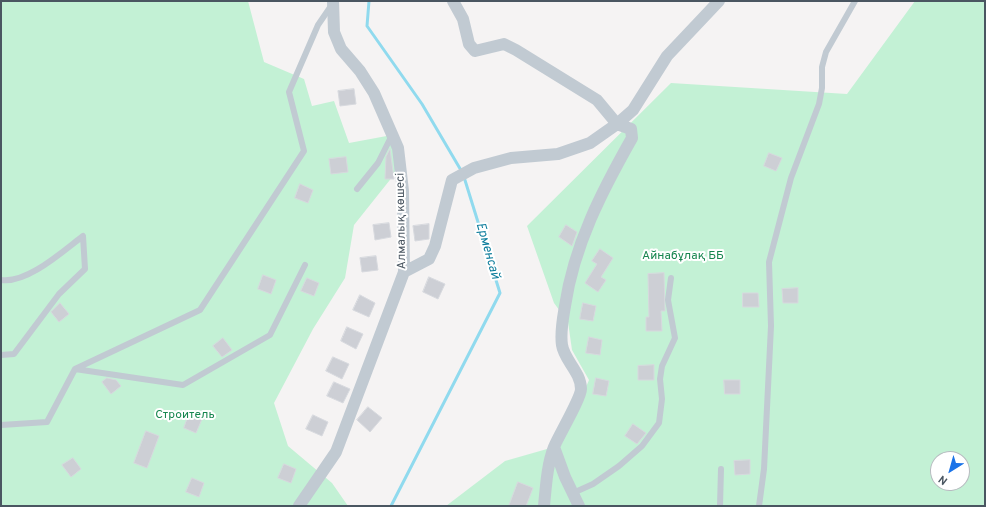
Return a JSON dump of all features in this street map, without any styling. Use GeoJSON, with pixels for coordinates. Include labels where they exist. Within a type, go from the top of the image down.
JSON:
{"type":"FeatureCollection","features":[{"type":"Feature","properties":{"kind":"street"},"geometry":{"type":"LineString","coordinates":[[453,1],[463,18],[469,44],[475,50],[504,44],[516,50],[597,100],[617,124],[631,129],[632,138],[603,189],[569,278],[562,326],[562,346],[576,372],[581,390],[554,447],[548,474],[544,506]]}},
{"type":"Feature","properties":{"kind":"street"},"geometry":{"type":"LineString","coordinates":[[404,272],[429,259],[435,246],[452,180],[455,177],[474,168],[511,158],[558,154],[590,143],[617,124],[633,110],[667,56],[719,1]]}},
{"type":"Feature","properties":{"kind":"street","name":"Алмалық көшесі"},"geometry":{"type":"LineString","coordinates":[[299,506],[336,452],[404,272],[403,190],[398,148],[374,93],[360,71],[341,49],[334,32],[333,2]]}},
{"type":"Feature","properties":{"kind":"street"},"geometry":{"type":"LineString","coordinates":[[554,447],[565,477],[579,506]]}},
{"type":"Feature","properties":{"kind":"lane"},"geometry":{"type":"LineString","coordinates":[[758,506],[764,469],[771,326],[769,262],[791,178],[819,104],[822,88],[822,67],[826,52],[855,1]]}},
{"type":"Feature","properties":{"kind":"lane"},"geometry":{"type":"LineString","coordinates":[[1,425],[47,422],[75,369],[200,310],[304,151],[289,92],[318,25],[333,2]]}},
{"type":"Feature","properties":{"kind":"lane"},"geometry":{"type":"LineString","coordinates":[[357,190],[378,163],[392,135]]}},
{"type":"Feature","properties":{"kind":"lane"},"geometry":{"type":"LineString","coordinates":[[1,280],[8,281],[37,270],[83,236],[85,269],[59,294],[14,354],[1,355]]}},
{"type":"Feature","properties":{"kind":"lane"},"geometry":{"type":"LineString","coordinates":[[75,369],[183,385],[270,335],[306,265]]}},
{"type":"Feature","properties":{"kind":"lane"},"geometry":{"type":"LineString","coordinates":[[573,493],[593,484],[619,466],[642,446],[659,423],[662,399],[660,379],[662,366],[675,338],[668,300],[671,278]]}},
{"type":"Feature","properties":{"kind":"lane"},"geometry":{"type":"LineString","coordinates":[[720,506],[721,469]]}},
{"type":"Feature","properties":{"kind":"green space","name":"Строитель"},"geometry":{"type":"Polygon","coordinates":[[[1,1],[248,1],[264,62],[304,79],[312,106],[334,101],[349,143],[392,135],[401,166],[354,225],[345,278],[313,329],[274,403],[288,446],[332,483],[348,506],[1,506],[1,1]]]}},
{"type":"Feature","properties":{"kind":"green space","name":"Айнабұлақ ББ"},"geometry":{"type":"Polygon","coordinates":[[[915,1],[985,1],[985,506],[446,506],[505,461],[561,445],[589,380],[572,350],[568,322],[554,303],[527,226],[671,83],[847,94],[915,1]]]}},
{"type":"Feature","properties":{"kind":"building"},"geometry":{"type":"Polygon","coordinates":[[[354,89],[356,104],[340,106],[338,91],[354,89]]]}},
{"type":"Feature","properties":{"kind":"building"},"geometry":{"type":"Polygon","coordinates":[[[390,149],[394,179],[385,179],[386,157],[390,149]]]}},
{"type":"Feature","properties":{"kind":"building"},"geometry":{"type":"Polygon","coordinates":[[[769,153],[782,158],[776,171],[764,166],[769,153]]]}},
{"type":"Feature","properties":{"kind":"building"},"geometry":{"type":"Polygon","coordinates":[[[346,157],[348,172],[331,174],[329,159],[346,157]]]}},
{"type":"Feature","properties":{"kind":"building"},"geometry":{"type":"Polygon","coordinates":[[[300,184],[313,190],[308,203],[295,198],[300,184]]]}},
{"type":"Feature","properties":{"kind":"building"},"geometry":{"type":"Polygon","coordinates":[[[389,223],[391,237],[375,240],[373,225],[389,223]]]}},
{"type":"Feature","properties":{"kind":"building"},"geometry":{"type":"Polygon","coordinates":[[[429,224],[429,239],[415,241],[413,226],[429,224]]]}},
{"type":"Feature","properties":{"kind":"building"},"geometry":{"type":"Polygon","coordinates":[[[566,225],[577,232],[572,246],[559,237],[566,225]]]}},
{"type":"Feature","properties":{"kind":"building"},"geometry":{"type":"Polygon","coordinates":[[[600,249],[613,258],[601,277],[606,280],[598,292],[585,283],[597,264],[592,261],[600,249]]]}},
{"type":"Feature","properties":{"kind":"building"},"geometry":{"type":"Polygon","coordinates":[[[376,256],[378,270],[362,272],[360,258],[376,256]]]}},
{"type":"Feature","properties":{"kind":"building"},"geometry":{"type":"Polygon","coordinates":[[[664,273],[665,311],[661,311],[662,331],[646,331],[646,317],[649,317],[648,274],[664,273]]]}},
{"type":"Feature","properties":{"kind":"building"},"geometry":{"type":"Polygon","coordinates":[[[263,275],[276,280],[271,294],[258,289],[263,275]]]}},
{"type":"Feature","properties":{"kind":"building"},"geometry":{"type":"Polygon","coordinates":[[[429,277],[445,284],[438,299],[423,292],[429,277]]]}},
{"type":"Feature","properties":{"kind":"building"},"geometry":{"type":"Polygon","coordinates":[[[307,278],[319,283],[314,296],[301,291],[307,278]]]}},
{"type":"Feature","properties":{"kind":"building"},"geometry":{"type":"Polygon","coordinates":[[[798,288],[798,303],[783,303],[782,289],[798,288]]]}},
{"type":"Feature","properties":{"kind":"building"},"geometry":{"type":"Polygon","coordinates":[[[743,293],[758,293],[759,307],[743,307],[743,293]]]}},
{"type":"Feature","properties":{"kind":"building"},"geometry":{"type":"Polygon","coordinates":[[[360,295],[375,303],[369,317],[353,310],[360,295]]]}},
{"type":"Feature","properties":{"kind":"building"},"geometry":{"type":"Polygon","coordinates":[[[60,303],[69,314],[59,322],[51,312],[60,303]]]}},
{"type":"Feature","properties":{"kind":"building"},"geometry":{"type":"Polygon","coordinates":[[[583,303],[596,306],[593,321],[580,319],[583,303]]]}},
{"type":"Feature","properties":{"kind":"building"},"geometry":{"type":"Polygon","coordinates":[[[347,327],[363,334],[356,349],[341,341],[347,327]]]}},
{"type":"Feature","properties":{"kind":"building"},"geometry":{"type":"Polygon","coordinates":[[[589,337],[602,340],[600,355],[586,353],[589,337]]]}},
{"type":"Feature","properties":{"kind":"building"},"geometry":{"type":"Polygon","coordinates":[[[223,338],[232,350],[222,357],[213,346],[223,338]]]}},
{"type":"Feature","properties":{"kind":"building"},"geometry":{"type":"Polygon","coordinates":[[[333,357],[349,364],[342,379],[326,371],[333,357]]]}},
{"type":"Feature","properties":{"kind":"building"},"geometry":{"type":"Polygon","coordinates":[[[654,365],[654,380],[638,380],[638,366],[654,365]]]}},
{"type":"Feature","properties":{"kind":"building"},"geometry":{"type":"Polygon","coordinates":[[[107,378],[116,380],[121,386],[111,394],[102,382],[107,378]]]}},
{"type":"Feature","properties":{"kind":"building"},"geometry":{"type":"Polygon","coordinates":[[[596,378],[609,381],[606,396],[593,394],[596,378]]]}},
{"type":"Feature","properties":{"kind":"building"},"geometry":{"type":"Polygon","coordinates":[[[724,380],[740,380],[740,394],[725,394],[724,380]]]}},
{"type":"Feature","properties":{"kind":"building"},"geometry":{"type":"Polygon","coordinates":[[[334,382],[350,389],[343,403],[327,396],[334,382]]]}},
{"type":"Feature","properties":{"kind":"building"},"geometry":{"type":"Polygon","coordinates":[[[368,407],[382,418],[370,432],[357,420],[368,407]]]}},
{"type":"Feature","properties":{"kind":"building"},"geometry":{"type":"Polygon","coordinates":[[[189,414],[202,419],[196,433],[184,428],[189,414]]]}},
{"type":"Feature","properties":{"kind":"building"},"geometry":{"type":"Polygon","coordinates":[[[313,415],[328,422],[322,436],[306,429],[313,415]]]}},
{"type":"Feature","properties":{"kind":"building"},"geometry":{"type":"Polygon","coordinates":[[[633,424],[646,433],[637,444],[625,436],[633,424]]]}},
{"type":"Feature","properties":{"kind":"building"},"geometry":{"type":"Polygon","coordinates":[[[146,431],[159,436],[147,468],[134,463],[146,431]]]}},
{"type":"Feature","properties":{"kind":"building"},"geometry":{"type":"Polygon","coordinates":[[[73,458],[81,469],[71,477],[62,465],[73,458]]]}},
{"type":"Feature","properties":{"kind":"building"},"geometry":{"type":"Polygon","coordinates":[[[750,460],[750,474],[735,475],[734,461],[750,460]]]}},
{"type":"Feature","properties":{"kind":"building"},"geometry":{"type":"Polygon","coordinates":[[[284,464],[296,469],[291,483],[278,478],[284,464]]]}},
{"type":"Feature","properties":{"kind":"building"},"geometry":{"type":"Polygon","coordinates":[[[192,478],[204,483],[199,497],[186,492],[192,478]]]}},
{"type":"Feature","properties":{"kind":"building"},"geometry":{"type":"Polygon","coordinates":[[[518,482],[533,488],[526,506],[509,506],[518,482]]]}},
{"type":"Feature","properties":{"kind":"waterway","name":"Ерменсай"},"geometry":{"type":"LineString","coordinates":[[369,1],[367,26],[422,104],[462,172]]}},
{"type":"Feature","properties":{"kind":"waterway","name":"Ерменсай"},"geometry":{"type":"LineString","coordinates":[[391,506],[500,293],[464,177]]}}]}
